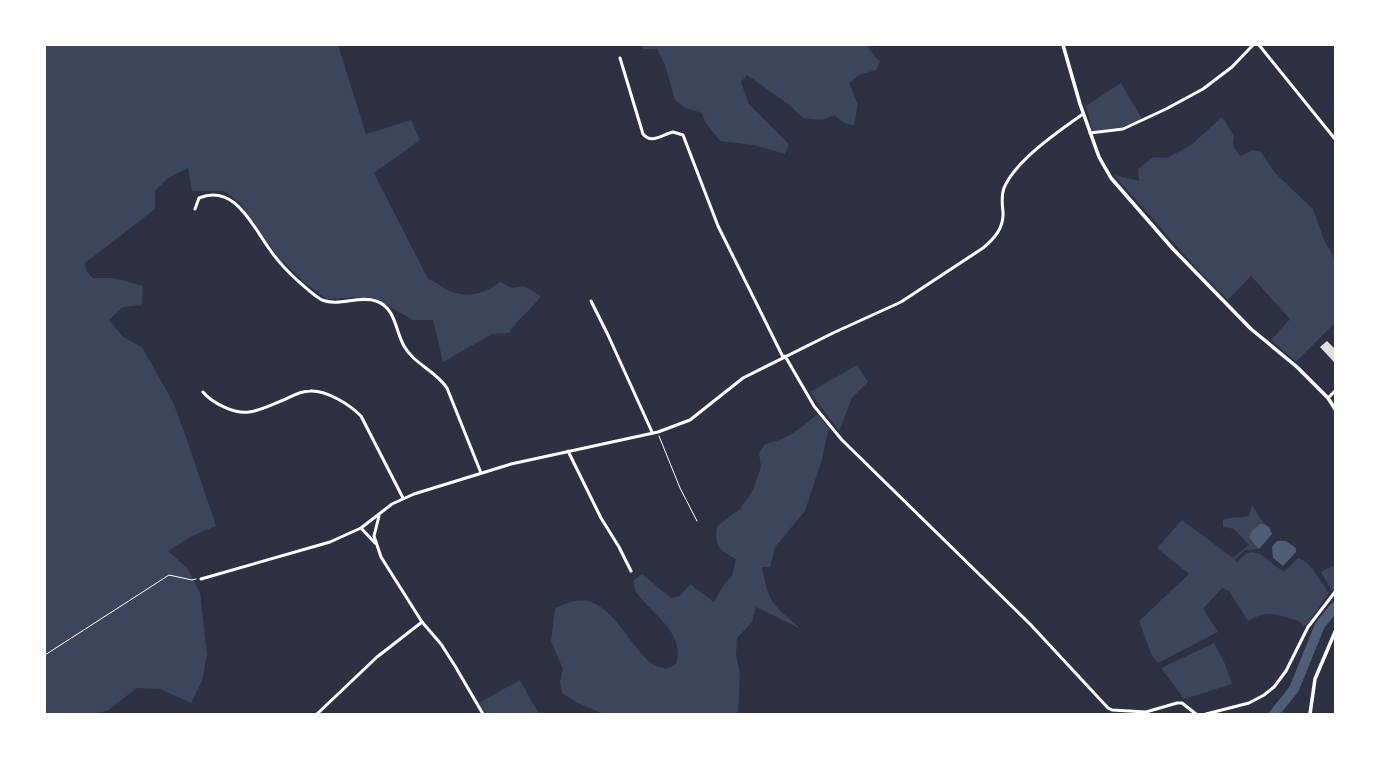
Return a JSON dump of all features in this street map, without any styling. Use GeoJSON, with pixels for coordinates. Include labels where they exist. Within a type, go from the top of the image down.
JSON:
{"type":"FeatureCollection","features":[{"type":"Feature","properties":{"kind":"street"},"geometry":{"type":"LineString","coordinates":[[1063,45],[1083,114],[1098,157],[1111,178],[1173,249],[1251,329],[1297,367],[1328,398],[1335,409]]}},
{"type":"Feature","properties":{"kind":"street"},"geometry":{"type":"LineString","coordinates":[[1090,133],[1123,129],[1172,106],[1203,89],[1232,68],[1253,45]]}},
{"type":"Feature","properties":{"kind":"street"},"geometry":{"type":"LineString","coordinates":[[1259,45],[1335,139]]}},
{"type":"Feature","properties":{"kind":"street"},"geometry":{"type":"LineString","coordinates":[[620,58],[643,134],[650,140],[673,132],[683,135],[718,226],[784,357],[814,406],[842,440],[1030,624],[1108,708],[1112,710],[1146,712],[1177,703],[1182,703],[1196,714]]}},
{"type":"Feature","properties":{"kind":"street"},"geometry":{"type":"LineString","coordinates":[[201,579],[330,542],[361,528],[403,498],[511,464],[652,432],[658,432],[690,420],[743,378],[901,302],[983,248],[994,238],[1001,227],[1004,189],[1009,178],[1030,156],[1056,133],[1083,114]]}},
{"type":"Feature","properties":{"kind":"street"},"geometry":{"type":"LineString","coordinates":[[195,209],[199,198],[215,194],[227,196],[239,206],[286,269],[298,282],[322,300],[333,302],[364,299],[376,301],[390,310],[408,352],[443,381],[447,388],[482,473]]}},
{"type":"Feature","properties":{"kind":"street"},"geometry":{"type":"LineString","coordinates":[[591,302],[608,335],[652,432]]}},
{"type":"Feature","properties":{"kind":"street"},"geometry":{"type":"LineString","coordinates":[[203,392],[209,399],[241,412],[249,412],[281,402],[299,392],[312,390],[323,393],[353,408],[361,416],[403,498]]}},
{"type":"Feature","properties":{"kind":"street"},"geometry":{"type":"LineString","coordinates":[[1328,398],[1335,391]]}},
{"type":"Feature","properties":{"kind":"street"},"geometry":{"type":"LineString","coordinates":[[568,451],[601,518],[619,546],[631,571]]}},
{"type":"Feature","properties":{"kind":"street"},"geometry":{"type":"LineString","coordinates":[[375,543],[374,529],[379,515]]}},
{"type":"Feature","properties":{"kind":"street"},"geometry":{"type":"LineString","coordinates":[[361,528],[375,543],[381,556],[422,622],[441,644],[456,666],[483,714]]}},
{"type":"Feature","properties":{"kind":"street"},"geometry":{"type":"LineString","coordinates":[[1206,714],[1249,703],[1264,696],[1274,687],[1286,671],[1308,627],[1335,592]]}},
{"type":"Feature","properties":{"kind":"street"},"geometry":{"type":"LineString","coordinates":[[316,714],[377,657],[422,622]]}},
{"type":"Feature","properties":{"kind":"street"},"geometry":{"type":"LineString","coordinates":[[1310,714],[1315,679],[1335,632]]}},
{"type":"Feature","properties":{"kind":"path"},"geometry":{"type":"LineString","coordinates":[[658,432],[666,456],[697,521]]}},
{"type":"Feature","properties":{"kind":"path"},"geometry":{"type":"LineString","coordinates":[[45,655],[169,575],[192,580],[201,579]]}},
{"type":"Feature","properties":{"kind":"shaded area"},"geometry":{"type":"Polygon","coordinates":[[[45,45],[338,45],[366,134],[411,120],[420,140],[374,173],[428,279],[454,293],[468,295],[475,294],[488,290],[500,282],[512,288],[524,286],[541,296],[516,323],[509,333],[492,334],[443,362],[433,320],[413,320],[376,299],[365,297],[327,299],[305,283],[276,255],[241,204],[224,191],[192,191],[188,168],[168,178],[155,191],[155,209],[85,262],[86,271],[93,278],[114,278],[143,286],[142,305],[123,307],[109,320],[123,337],[142,347],[173,402],[216,526],[190,537],[168,551],[187,568],[200,592],[207,655],[202,681],[191,703],[160,689],[137,688],[107,711],[93,714],[45,714],[45,45]]]}},
{"type":"Feature","properties":{"kind":"shaded area"},"geometry":{"type":"Polygon","coordinates":[[[642,45],[866,45],[880,62],[876,70],[859,75],[849,83],[858,105],[854,125],[844,123],[834,115],[822,120],[803,118],[788,104],[747,75],[741,82],[749,104],[789,144],[785,154],[754,145],[720,141],[705,122],[702,113],[685,108],[675,100],[665,65],[657,49],[643,49],[642,45]]]}},
{"type":"Feature","properties":{"kind":"shaded area"},"geometry":{"type":"Polygon","coordinates":[[[1121,83],[1142,119],[1122,127],[1093,131],[1086,106],[1121,83]]]}},
{"type":"Feature","properties":{"kind":"shaded area"},"geometry":{"type":"Polygon","coordinates":[[[1222,117],[1234,136],[1233,146],[1240,156],[1253,150],[1261,152],[1275,173],[1313,209],[1324,240],[1335,260],[1335,323],[1296,362],[1271,340],[1290,319],[1251,276],[1228,300],[1196,268],[1114,175],[1139,181],[1138,169],[1153,157],[1167,158],[1191,145],[1222,117]]]}},
{"type":"Feature","properties":{"kind":"shaded area"},"geometry":{"type":"Polygon","coordinates":[[[857,365],[868,382],[852,398],[839,431],[810,392],[857,365]]]}},
{"type":"Feature","properties":{"kind":"shaded area"},"geometry":{"type":"Polygon","coordinates":[[[818,414],[829,428],[822,459],[805,511],[775,547],[770,567],[762,567],[770,597],[778,609],[801,629],[756,607],[752,622],[737,638],[736,656],[740,674],[738,714],[603,714],[576,702],[562,693],[560,682],[563,669],[551,641],[555,608],[571,602],[584,600],[598,605],[615,620],[643,656],[656,666],[666,669],[676,664],[678,653],[676,642],[672,633],[636,592],[634,588],[634,580],[642,574],[671,598],[680,596],[690,584],[714,602],[725,583],[732,576],[736,559],[725,553],[719,547],[716,539],[717,526],[740,509],[753,490],[761,467],[759,453],[765,444],[787,436],[818,414]]]}},
{"type":"Feature","properties":{"kind":"shaded area"},"geometry":{"type":"Polygon","coordinates":[[[1252,505],[1264,524],[1260,524],[1251,532],[1250,540],[1259,549],[1245,550],[1235,559],[1236,562],[1246,554],[1251,552],[1257,553],[1285,571],[1298,558],[1303,560],[1312,568],[1329,593],[1307,625],[1303,626],[1299,621],[1274,614],[1262,615],[1248,621],[1229,591],[1222,588],[1203,609],[1218,632],[1158,663],[1152,656],[1139,621],[1189,574],[1157,548],[1182,520],[1233,558],[1249,545],[1234,529],[1223,527],[1223,520],[1249,516],[1252,505]]]}},
{"type":"Feature","properties":{"kind":"shaded area"},"geometry":{"type":"Polygon","coordinates":[[[1260,524],[1264,524],[1269,527],[1272,534],[1259,549],[1250,539],[1250,534],[1260,524]]]}},
{"type":"Feature","properties":{"kind":"shaded area"},"geometry":{"type":"Polygon","coordinates":[[[1277,541],[1286,541],[1296,548],[1296,552],[1283,566],[1273,558],[1272,547],[1277,541]]]}},
{"type":"Feature","properties":{"kind":"shaded area"},"geometry":{"type":"Polygon","coordinates":[[[1335,565],[1335,589],[1332,591],[1321,572],[1335,565]]]}},
{"type":"Feature","properties":{"kind":"shaded area"},"geometry":{"type":"Polygon","coordinates":[[[1214,643],[1225,664],[1232,684],[1184,699],[1161,668],[1214,643]]]}},
{"type":"Feature","properties":{"kind":"shaded area"},"geometry":{"type":"Polygon","coordinates":[[[520,680],[539,714],[486,714],[479,703],[520,680]]]}},
{"type":"Feature","properties":{"kind":"building"},"geometry":{"type":"Polygon","coordinates":[[[1327,341],[1335,349],[1334,362],[1320,347],[1327,341]]]}},
{"type":"Feature","properties":{"kind":"waterway"},"geometry":{"type":"LineString","coordinates":[[1274,714],[1294,689],[1320,625],[1335,607]]}}]}
